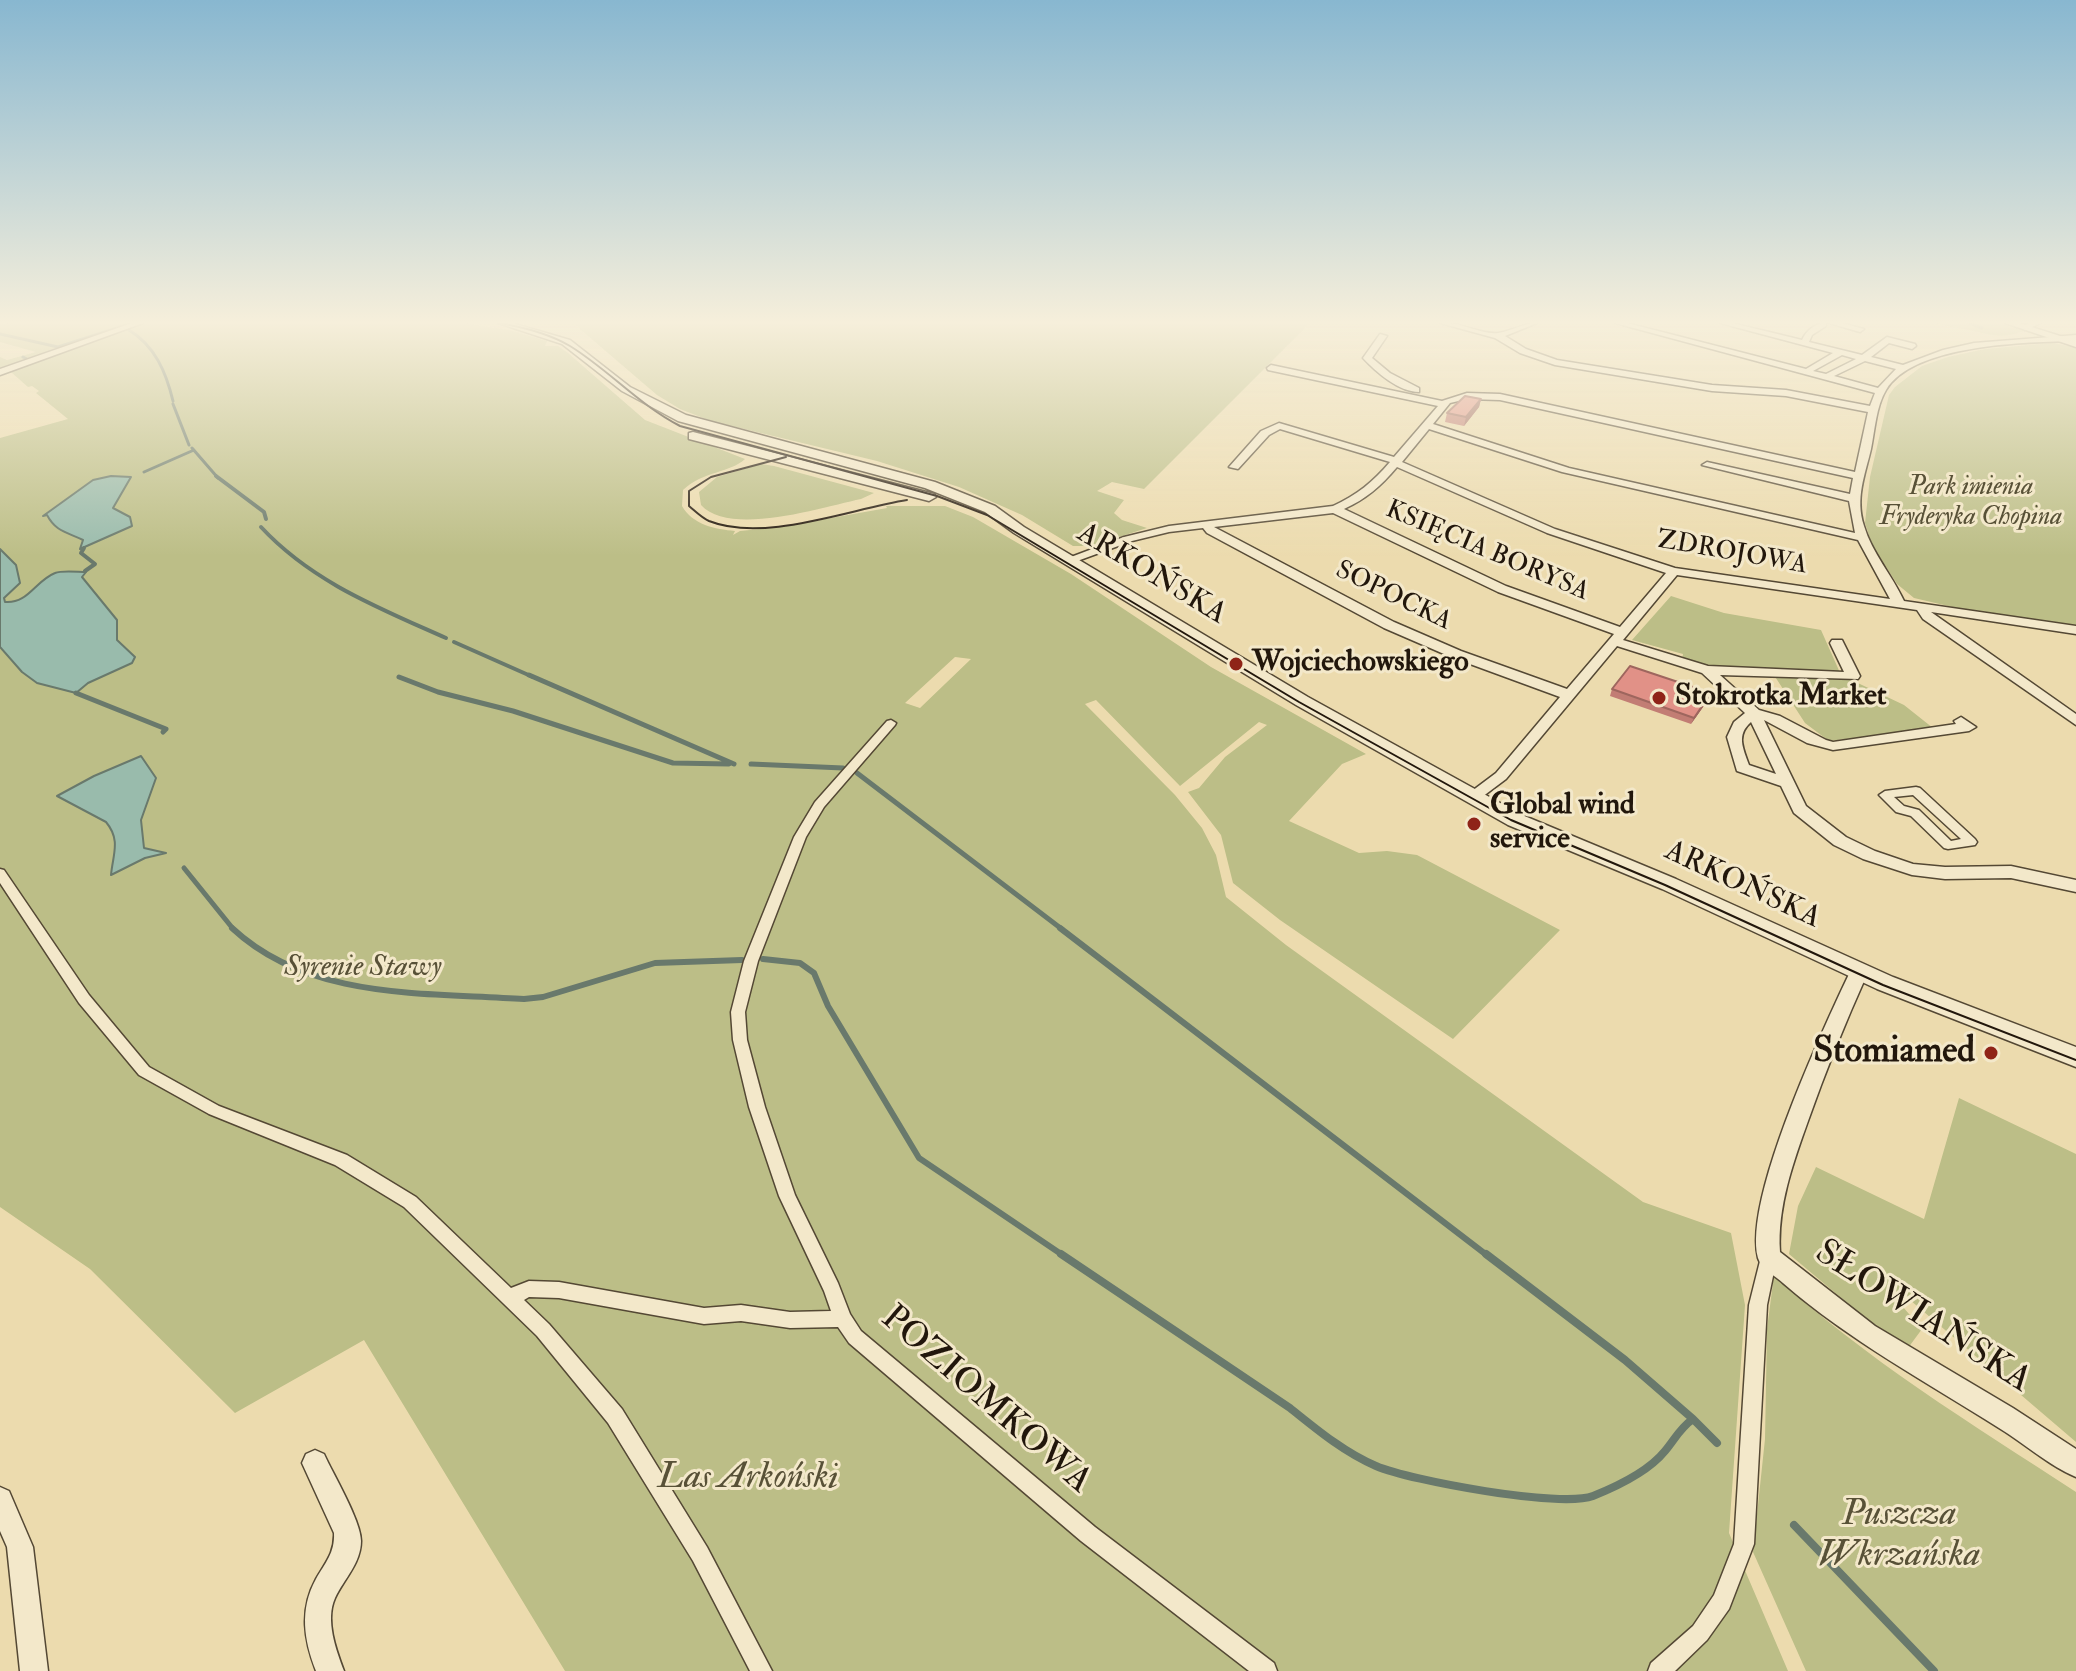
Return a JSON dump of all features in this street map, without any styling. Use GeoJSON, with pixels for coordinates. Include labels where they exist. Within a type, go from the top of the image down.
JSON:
{"type":"FeatureCollection","features":[{"type":"Feature","properties":{"kind":"street","name":"ARKOŃSKA"},"geometry":{"type":"LineString","coordinates":[[632,401],[648,414],[691,436],[948,502],[1019,530],[1302,701],[1539,831],[1669,884],[1859,972],[2076,1057]]}},
{"type":"Feature","properties":{"kind":"street"},"geometry":{"type":"LineString","coordinates":[[1435,401],[1445,403]]}},
{"type":"Feature","properties":{"kind":"street"},"geometry":{"type":"LineString","coordinates":[[1440,401],[1445,403]]}},
{"type":"Feature","properties":{"kind":"street"},"geometry":{"type":"LineString","coordinates":[[1069,560],[1128,539],[1205,523],[1335,509],[1364,495],[1450,401]]}},
{"type":"Feature","properties":{"kind":"street"},"geometry":{"type":"LineString","coordinates":[[1518,401],[1860,476]]}},
{"type":"Feature","properties":{"kind":"street"},"geometry":{"type":"LineString","coordinates":[[1827,401],[1874,410]]}},
{"type":"Feature","properties":{"kind":"street"},"geometry":{"type":"LineString","coordinates":[[1877,401],[1855,499],[1855,517],[1900,606]]}},
{"type":"Feature","properties":{"kind":"street"},"geometry":{"type":"LineString","coordinates":[[1426,425],[1566,470],[1863,538]]}},
{"type":"Feature","properties":{"kind":"street","name":"ZDROJOWA"},"geometry":{"type":"LineString","coordinates":[[1234,467],[1265,433],[1279,426],[1397,462],[1551,531],[1674,571],[2076,630]]}},
{"type":"Feature","properties":{"kind":"street"},"geometry":{"type":"LineString","coordinates":[[1707,465],[1855,499]]}},
{"type":"Feature","properties":{"kind":"street","name":"KSIĘCIA BORYSA"},"geometry":{"type":"LineString","coordinates":[[1335,509],[1502,589],[1707,670]]}},
{"type":"Feature","properties":{"kind":"street","name":"SOPOCKA"},"geometry":{"type":"LineString","coordinates":[[1205,523],[1211,531],[1389,625],[1456,654],[1569,695]]}},
{"type":"Feature","properties":{"kind":"street"},"geometry":{"type":"LineString","coordinates":[[1473,797],[1501,776],[1674,571]]}},
{"type":"Feature","properties":{"kind":"street"},"geometry":{"type":"LineString","coordinates":[[1922,609],[1927,616],[2076,721]]}},
{"type":"Feature","properties":{"kind":"street"},"geometry":{"type":"LineString","coordinates":[[1707,670],[1856,683],[1837,643]]}},
{"type":"Feature","properties":{"kind":"street"},"geometry":{"type":"LineString","coordinates":[[1707,670],[1754,713],[1784,782],[1800,809],[1840,841],[1882,860],[1929,872],[2011,872],[2076,886]]}},
{"type":"Feature","properties":{"kind":"street"},"geometry":{"type":"LineString","coordinates":[[1784,782],[1742,768],[1733,734],[1736,726],[1754,713],[1778,718],[1817,742],[1833,746],[1969,727],[1961,721]]}},
{"type":"Feature","properties":{"kind":"street","name":"POZIOMKOWA"},"geometry":{"type":"LineString","coordinates":[[891,723],[819,805],[800,837],[747,971],[738,1012],[740,1040],[757,1107],[787,1196],[832,1289],[843,1319],[855,1337],[1088,1534],[1266,1671]]}},
{"type":"Feature","properties":{"kind":"street"},"geometry":{"type":"LineString","coordinates":[[1916,791],[1971,842],[1948,845],[1915,813],[1900,809],[1885,795],[1916,791]]}},
{"type":"Feature","properties":{"kind":"street"},"geometry":{"type":"LineString","coordinates":[[0,873],[84,999],[144,1071],[214,1110],[341,1160],[410,1202],[543,1330],[615,1416],[700,1554],[761,1671]]}},
{"type":"Feature","properties":{"kind":"street"},"geometry":{"type":"LineString","coordinates":[[1659,1671],[1700,1633],[1722,1602],[1744,1544],[1758,1305],[1769,1257],[1767,1226],[1784,1158],[1825,1045],[1859,972]]}},
{"type":"Feature","properties":{"kind":"street","name":"SŁOWIAŃSKA"},"geometry":{"type":"LineString","coordinates":[[1769,1257],[1823,1302],[1880,1343],[1983,1403],[2076,1464]]}},
{"type":"Feature","properties":{"kind":"street"},"geometry":{"type":"LineString","coordinates":[[510,1297],[529,1289],[559,1290],[704,1316],[741,1313],[790,1320],[843,1319]]}},
{"type":"Feature","properties":{"kind":"street"},"geometry":{"type":"LineString","coordinates":[[315,1463],[347,1532],[349,1544],[346,1558],[322,1595],[318,1611],[319,1632],[330,1671]]}},
{"type":"Feature","properties":{"kind":"street"},"geometry":{"type":"LineString","coordinates":[[0,1500],[20,1547],[34,1671]]}},
{"type":"Feature","properties":{"kind":"green space"},"geometry":{"type":"Polygon","coordinates":[[[46,401],[623,401],[645,420],[745,459],[699,479],[683,490],[682,506],[698,522],[735,531],[733,535],[740,531],[781,527],[886,506],[945,506],[973,517],[1071,574],[1211,667],[1366,754],[1342,764],[1289,821],[1359,853],[1387,851],[1417,855],[1560,930],[1453,1039],[1280,920],[1233,883],[1221,835],[1188,792],[1199,788],[1225,757],[1267,725],[1259,722],[1180,786],[1096,700],[1085,704],[1175,795],[1202,828],[1216,855],[1226,897],[1286,945],[1643,1202],[1731,1233],[1745,1305],[1729,1533],[1788,1671],[565,1671],[364,1340],[235,1413],[90,1269],[0,1207],[0,438],[68,419],[46,401]],[[955,657],[905,703],[920,708],[971,659],[955,657]]]}},
{"type":"Feature","properties":{"kind":"green space"},"geometry":{"type":"Polygon","coordinates":[[[667,401],[1232,401],[1144,489],[1112,482],[1097,491],[1124,500],[1114,513],[1122,520],[1147,528],[1091,546],[1073,546],[1022,515],[959,487],[877,461],[711,421],[667,401]]]}},
{"type":"Feature","properties":{"kind":"green space","name":"Park imienia Fryderyka Chopina"},"geometry":{"type":"Polygon","coordinates":[[[1888,401],[2076,401],[2076,625],[1974,612],[1914,598],[1897,584],[1872,545],[1865,523],[1870,477],[1888,401]]]}},
{"type":"Feature","properties":{"kind":"green space"},"geometry":{"type":"Polygon","coordinates":[[[761,464],[874,493],[801,513],[754,519],[733,519],[715,514],[701,505],[699,492],[717,477],[761,464]]]}},
{"type":"Feature","properties":{"kind":"green space"},"geometry":{"type":"Polygon","coordinates":[[[1671,596],[1724,613],[1821,630],[1841,675],[1904,705],[1933,728],[1829,741],[1805,723],[1772,672],[1706,668],[1682,660],[1683,654],[1632,640],[1671,596]]]}},
{"type":"Feature","properties":{"kind":"green space"},"geometry":{"type":"Polygon","coordinates":[[[1959,1098],[2076,1154],[2076,1442],[1910,1300],[1903,1307],[1922,1329],[1908,1348],[1872,1324],[1789,1254],[1798,1206],[1816,1167],[1924,1219],[1959,1098]]]}},
{"type":"Feature","properties":{"kind":"green space","name":"Puszcza Wkrzańska"},"geometry":{"type":"Polygon","coordinates":[[[1774,1275],[1882,1363],[2076,1492],[2076,1671],[1806,1671],[1753,1552],[1765,1439],[1767,1329],[1774,1275]]]}},
{"type":"Feature","properties":{"kind":"shaded area"},"geometry":{"type":"Polygon","coordinates":[[[111,476],[131,477],[113,508],[130,517],[132,526],[80,549],[83,540],[58,528],[47,515],[43,516],[93,480],[111,476]]]}},
{"type":"Feature","properties":{"kind":"shaded area"},"geometry":{"type":"Polygon","coordinates":[[[0,549],[16,565],[20,583],[4,598],[5,602],[26,596],[55,573],[86,572],[82,577],[117,620],[117,640],[135,657],[132,663],[88,683],[76,693],[37,683],[22,672],[0,647],[0,549]]]}},
{"type":"Feature","properties":{"kind":"shaded area"},"geometry":{"type":"Polygon","coordinates":[[[141,756],[156,778],[141,820],[144,848],[166,853],[145,858],[111,875],[115,847],[111,829],[106,822],[57,796],[141,756]]]}},
{"type":"Feature","properties":{"kind":"building"},"geometry":{"type":"Polygon","coordinates":[[[1460,401],[1479,401],[1466,417],[1447,413],[1460,401]]]}},
{"type":"Feature","properties":{"kind":"building","name":"Stokrotka Market"},"geometry":{"type":"Polygon","coordinates":[[[1630,666],[1711,693],[1694,718],[1612,689],[1630,666]]]}},
{"type":"Feature","properties":{"kind":"waterway"},"geometry":{"type":"LineString","coordinates":[[173,404],[189,445]]}},
{"type":"Feature","properties":{"kind":"waterway"},"geometry":{"type":"LineString","coordinates":[[144,472],[194,450]]}},
{"type":"Feature","properties":{"kind":"waterway"},"geometry":{"type":"LineString","coordinates":[[194,450],[217,477]]}},
{"type":"Feature","properties":{"kind":"waterway"},"geometry":{"type":"LineString","coordinates":[[217,477],[264,512],[266,519]]}},
{"type":"Feature","properties":{"kind":"waterway"},"geometry":{"type":"LineString","coordinates":[[261,527],[324,578],[371,604],[446,638]]}},
{"type":"Feature","properties":{"kind":"waterway"},"geometry":{"type":"LineString","coordinates":[[84,548],[81,553],[95,564],[85,571]]}},
{"type":"Feature","properties":{"kind":"waterway"},"geometry":{"type":"LineString","coordinates":[[454,642],[533,677]]}},
{"type":"Feature","properties":{"kind":"waterway"},"geometry":{"type":"LineString","coordinates":[[529,675],[734,764]]}},
{"type":"Feature","properties":{"kind":"waterway"},"geometry":{"type":"LineString","coordinates":[[399,677],[438,692],[513,711],[673,763],[729,764]]}},
{"type":"Feature","properties":{"kind":"waterway"},"geometry":{"type":"LineString","coordinates":[[76,693],[166,729],[163,732]]}},
{"type":"Feature","properties":{"kind":"waterway"},"geometry":{"type":"LineString","coordinates":[[751,764],[843,768]]}},
{"type":"Feature","properties":{"kind":"waterway"},"geometry":{"type":"LineString","coordinates":[[857,773],[1063,930]]}},
{"type":"Feature","properties":{"kind":"waterway"},"geometry":{"type":"LineString","coordinates":[[184,868],[233,929]]}},
{"type":"Feature","properties":{"kind":"waterway"},"geometry":{"type":"LineString","coordinates":[[1060,928],[1488,1256]]}},
{"type":"Feature","properties":{"kind":"waterway"},"geometry":{"type":"LineString","coordinates":[[233,929],[263,952],[297,969],[333,981],[409,993],[524,999],[543,997],[655,963],[742,960]]}},
{"type":"Feature","properties":{"kind":"waterway"},"geometry":{"type":"LineString","coordinates":[[763,959],[800,963],[814,973],[828,1006],[919,1158],[1064,1256]]}},
{"type":"Feature","properties":{"kind":"waterway"},"geometry":{"type":"LineString","coordinates":[[1061,1254],[1364,1461],[1420,1479],[1520,1496],[1576,1499],[1593,1496],[1622,1483],[1658,1459],[1693,1419]]}},
{"type":"Feature","properties":{"kind":"waterway"},"geometry":{"type":"LineString","coordinates":[[1486,1254],[1625,1360],[1693,1419]]}},
{"type":"Feature","properties":{"kind":"waterway"},"geometry":{"type":"LineString","coordinates":[[1693,1419],[1717,1443]]}},
{"type":"Feature","properties":{"kind":"waterway"},"geometry":{"type":"LineString","coordinates":[[1794,1525],[1934,1671]]}},
{"type":"Feature","properties":{"kind":"tram line"},"geometry":{"type":"LineString","coordinates":[[642,401],[680,426],[937,496],[987,515],[1299,702],[1511,820],[1665,885],[1883,985],[2076,1060]]}},
{"type":"Feature","properties":{"kind":"tram line"},"geometry":{"type":"LineString","coordinates":[[786,457],[711,477],[689,491],[689,506],[709,521],[731,527],[755,528],[807,522],[907,500]]}},
{"type":"Feature","properties":{"kind":"place","name":"Wojciechowskiego"},"geometry":{"type":"Point","coordinates":[1236,664]}},
{"type":"Feature","properties":{"kind":"place","name":"Stokrotka Market"},"geometry":{"type":"Point","coordinates":[1659,698]}},
{"type":"Feature","properties":{"kind":"place","name":"Global wind service"},"geometry":{"type":"Point","coordinates":[1474,824]}},
{"type":"Feature","properties":{"kind":"place","name":"Stomiamed"},"geometry":{"type":"Point","coordinates":[1991,1053]}},
{"type":"Feature","properties":{"kind":"park label","name":"Syrenie Stawy"},"geometry":{"type":"Point","coordinates":[363,969]}},
{"type":"Feature","properties":{"kind":"park label","name":"Las Arkoński"},"geometry":{"type":"Point","coordinates":[748,1479]}}]}
